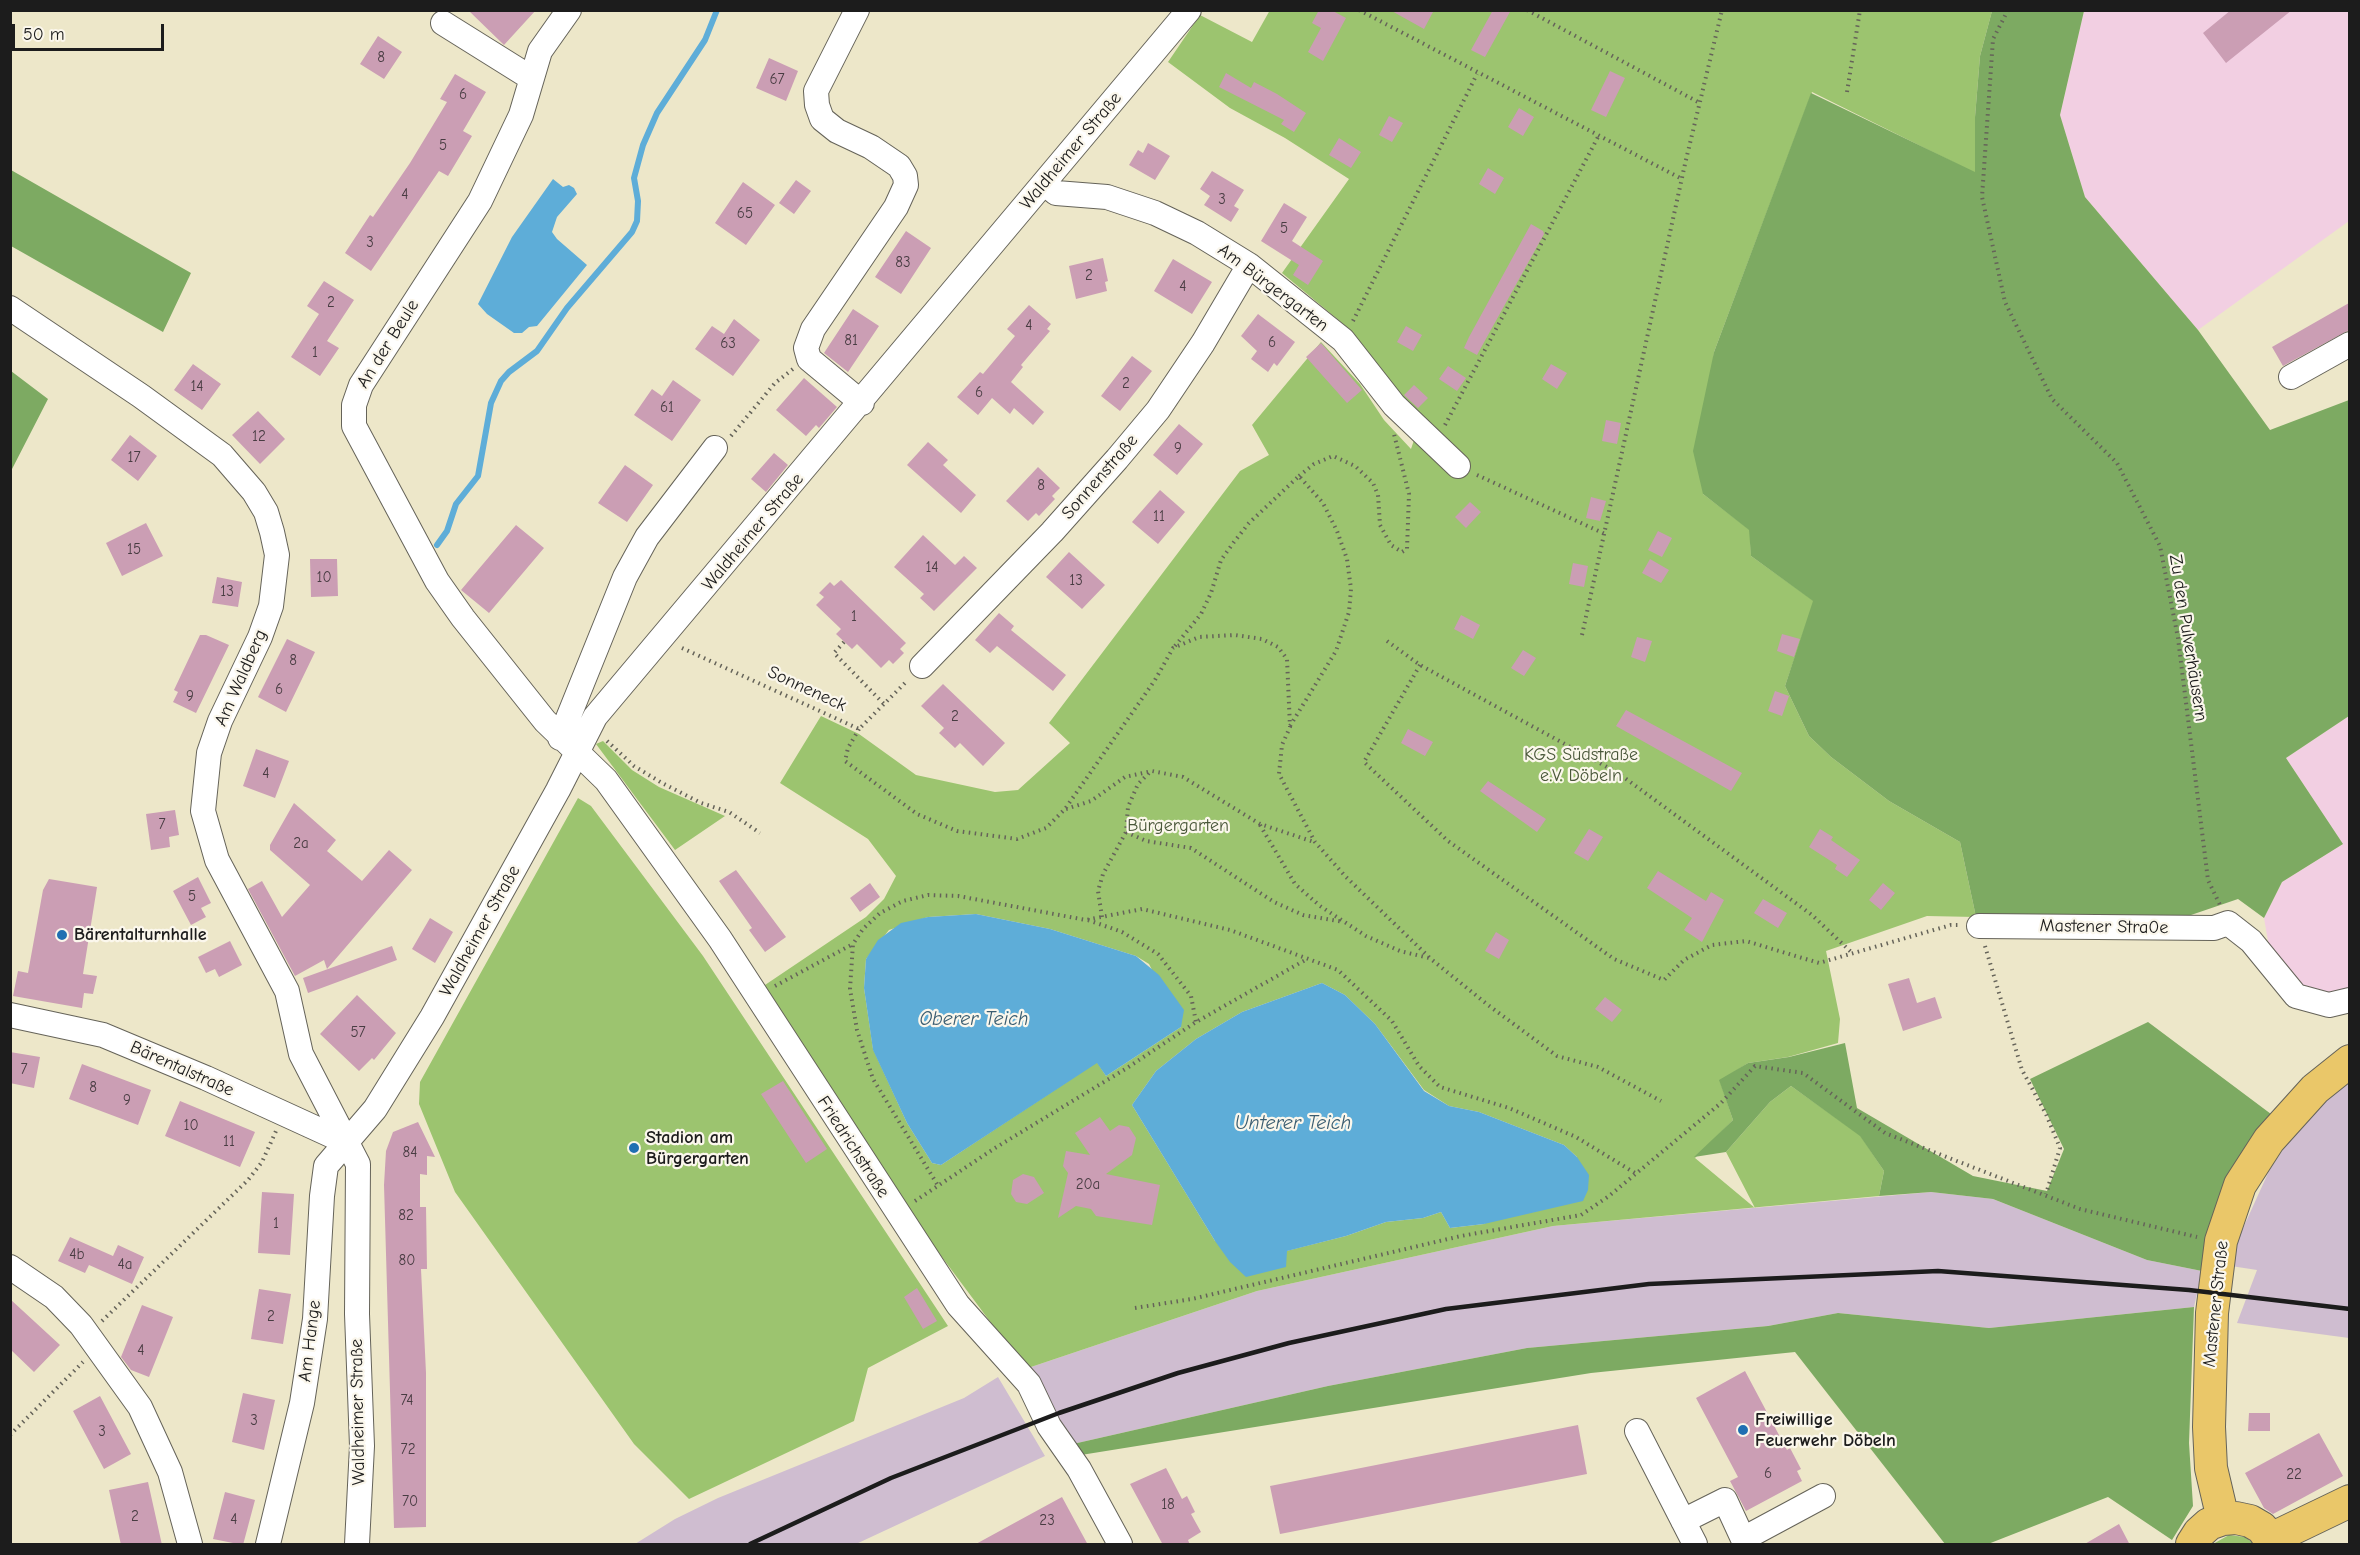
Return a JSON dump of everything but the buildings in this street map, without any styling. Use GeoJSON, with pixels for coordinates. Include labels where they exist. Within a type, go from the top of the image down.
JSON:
{"type":"FeatureCollection","features":[{"type":"Feature","properties":{"kind":"main road","name":"Mastener Straße"},"geometry":{"type":"LineString","coordinates":[[2223,1519],[2211,1468],[2209,1427],[2212,1313],[2221,1241],[2240,1185],[2269,1140],[2315,1089],[2349,1062]]}},
{"type":"Feature","properties":{"kind":"main road"},"geometry":{"type":"LineString","coordinates":[[2192,1545],[2199,1533],[2210,1524],[2223,1519],[2236,1518],[2250,1521],[2262,1528],[2272,1542],[2349,1501]]}},
{"type":"Feature","properties":{"kind":"street","name":"An der Beule"},"geometry":{"type":"LineString","coordinates":[[569,10],[540,51],[518,123],[480,201],[361,385],[356,396],[353,415],[359,439],[437,580],[463,618],[569,746]]}},
{"type":"Feature","properties":{"kind":"street"},"geometry":{"type":"LineString","coordinates":[[857,10],[816,91],[817,105],[822,119],[899,166],[905,176],[906,185],[896,207],[813,329],[806,348],[809,359],[862,403]]}},
{"type":"Feature","properties":{"kind":"street","name":"Waldheimer Straße"},"geometry":{"type":"LineString","coordinates":[[569,746],[588,730],[606,703],[862,403],[1190,10]]}},
{"type":"Feature","properties":{"kind":"street"},"geometry":{"type":"LineString","coordinates":[[443,22],[531,78]]}},
{"type":"Feature","properties":{"kind":"street","name":"Am Bürgergarten"},"geometry":{"type":"LineString","coordinates":[[1044,183],[1056,193],[1107,197],[1155,213],[1197,233],[1249,265],[1343,340],[1393,403],[1458,466]]}},
{"type":"Feature","properties":{"kind":"street","name":"Sonnenstraße"},"geometry":{"type":"LineString","coordinates":[[922,666],[1059,524],[1158,410],[1203,343],[1249,265]]}},
{"type":"Feature","properties":{"kind":"street","name":"Am Waldberg"},"geometry":{"type":"LineString","coordinates":[[10,308],[141,396],[222,455],[249,484],[266,512],[277,555],[271,606],[260,637],[220,721],[209,753],[203,811],[217,860],[287,991],[302,1054],[348,1143]]}},
{"type":"Feature","properties":{"kind":"street"},"geometry":{"type":"LineString","coordinates":[[2290,377],[2349,344]]}},
{"type":"Feature","properties":{"kind":"street","name":"Waldheimer Straße"},"geometry":{"type":"LineString","coordinates":[[357,1545],[362,1446],[357,1314],[358,1164],[348,1143],[375,1109],[432,1017],[569,746],[625,577],[647,537],[715,448]]}},
{"type":"Feature","properties":{"kind":"street","name":"Friedrichstraße"},"geometry":{"type":"LineString","coordinates":[[569,746],[606,780],[720,939],[958,1305],[1029,1384],[1048,1426],[1079,1469],[1120,1545]]}},
{"type":"Feature","properties":{"kind":"street"},"geometry":{"type":"LineString","coordinates":[[2228,922],[2251,940],[2296,996],[2329,1005],[2349,1000]]}},
{"type":"Feature","properties":{"kind":"street","name":"Mastener Stra0e"},"geometry":{"type":"LineString","coordinates":[[1979,926],[2214,928],[2228,922]]}},
{"type":"Feature","properties":{"kind":"street","name":"Bärentalstraße"},"geometry":{"type":"LineString","coordinates":[[10,1015],[103,1035],[206,1078],[348,1143]]}},
{"type":"Feature","properties":{"kind":"street","name":"Am Hange"},"geometry":{"type":"LineString","coordinates":[[268,1545],[305,1382],[315,1319],[322,1196],[326,1166],[348,1143]]}},
{"type":"Feature","properties":{"kind":"street"},"geometry":{"type":"LineString","coordinates":[[10,1267],[54,1297],[93,1340],[140,1407],[156,1436],[170,1472],[190,1545]]}},
{"type":"Feature","properties":{"kind":"street"},"geometry":{"type":"LineString","coordinates":[[1637,1431],[1695,1545]]}},
{"type":"Feature","properties":{"kind":"street"},"geometry":{"type":"LineString","coordinates":[[1683,1521],[1725,1500],[1743,1539],[1823,1496]]}},
{"type":"Feature","properties":{"kind":"path"},"geometry":{"type":"LineString","coordinates":[[1359,10],[1477,74],[1682,179]]}},
{"type":"Feature","properties":{"kind":"path"},"geometry":{"type":"LineString","coordinates":[[1527,10],[1700,103]]}},
{"type":"Feature","properties":{"kind":"path"},"geometry":{"type":"LineString","coordinates":[[1582,636],[1682,179],[1722,10]]}},
{"type":"Feature","properties":{"kind":"path"},"geometry":{"type":"LineString","coordinates":[[1847,92],[1860,10]]}},
{"type":"Feature","properties":{"kind":"path","name":"Zu den Pulverhäusern"},"geometry":{"type":"LineString","coordinates":[[2008,10],[1993,39],[1982,197],[2005,302],[2052,399],[2117,463],[2160,546],[2178,639],[2208,880],[2228,922]]}},
{"type":"Feature","properties":{"kind":"path"},"geometry":{"type":"LineString","coordinates":[[1343,340],[1477,74]]}},
{"type":"Feature","properties":{"kind":"path"},"geometry":{"type":"LineString","coordinates":[[1435,444],[1598,137]]}},
{"type":"Feature","properties":{"kind":"path"},"geometry":{"type":"LineString","coordinates":[[715,448],[724,445],[775,382],[786,372],[809,359]]}},
{"type":"Feature","properties":{"kind":"path"},"geometry":{"type":"LineString","coordinates":[[859,729],[848,748],[845,760],[917,814],[957,831],[1017,839],[1046,828],[1065,809],[1155,680],[1173,648],[1201,614],[1211,593],[1221,560],[1234,542],[1249,523],[1314,464],[1333,456],[1355,466],[1373,483],[1378,495],[1380,525],[1391,545],[1402,552],[1407,549],[1409,494],[1394,440],[1393,403]]}},
{"type":"Feature","properties":{"kind":"path"},"geometry":{"type":"LineString","coordinates":[[1458,466],[1605,534]]}},
{"type":"Feature","properties":{"kind":"path"},"geometry":{"type":"LineString","coordinates":[[1299,476],[1323,503],[1337,531],[1347,559],[1351,589],[1349,612],[1336,651],[1290,727],[1282,745],[1279,774],[1314,842],[1346,877],[1431,959],[1557,1056],[1598,1067],[1661,1101]]}},
{"type":"Feature","properties":{"kind":"path"},"geometry":{"type":"LineString","coordinates":[[1173,648],[1199,637],[1234,635],[1262,639],[1278,647],[1287,659],[1290,727]]}},
{"type":"Feature","properties":{"kind":"path","name":"Sonneneck"},"geometry":{"type":"LineString","coordinates":[[661,640],[859,729],[922,666]]}},
{"type":"Feature","properties":{"kind":"path"},"geometry":{"type":"LineString","coordinates":[[1387,641],[1420,664],[1618,773],[1812,915],[1851,952]]}},
{"type":"Feature","properties":{"kind":"path"},"geometry":{"type":"LineString","coordinates":[[844,642],[834,654],[884,704]]}},
{"type":"Feature","properties":{"kind":"path"},"geometry":{"type":"LineString","coordinates":[[1420,664],[1364,762],[1448,842],[1614,959],[1664,980],[1684,960],[1712,945],[1746,941],[1819,963],[1951,925],[1979,926],[2022,1070],[2046,1114],[2060,1148],[2046,1194]]}},
{"type":"Feature","properties":{"kind":"path"},"geometry":{"type":"LineString","coordinates":[[588,730],[605,739],[634,766],[662,783],[702,803],[729,812],[760,833]]}},
{"type":"Feature","properties":{"kind":"path"},"geometry":{"type":"LineString","coordinates":[[1065,809],[1091,801],[1125,777],[1152,771],[1183,777],[1260,825],[1314,842]]}},
{"type":"Feature","properties":{"kind":"path"},"geometry":{"type":"LineString","coordinates":[[1102,917],[1098,891],[1103,874],[1126,832],[1128,807],[1138,784],[1152,771]]}},
{"type":"Feature","properties":{"kind":"path"},"geometry":{"type":"LineString","coordinates":[[1260,825],[1295,884],[1366,936],[1400,951],[1431,959]]}},
{"type":"Feature","properties":{"kind":"path"},"geometry":{"type":"LineString","coordinates":[[1126,832],[1146,840],[1191,848],[1274,902],[1303,915],[1344,922]]}},
{"type":"Feature","properties":{"kind":"path"},"geometry":{"type":"LineString","coordinates":[[756,996],[853,944],[863,929],[880,913],[903,901],[928,895],[958,896],[1086,920],[1122,932],[1158,954],[1191,996],[1196,1022]]}},
{"type":"Feature","properties":{"kind":"path"},"geometry":{"type":"LineString","coordinates":[[1086,920],[1142,909],[1230,930],[1338,970],[1392,1021],[1419,1066],[1440,1087],[1509,1108],[1576,1137],[1635,1173]]}},
{"type":"Feature","properties":{"kind":"path"},"geometry":{"type":"LineString","coordinates":[[853,944],[850,989],[857,1030],[873,1079],[937,1184],[1127,1068],[1196,1022],[1308,959]]}},
{"type":"Feature","properties":{"kind":"path"},"geometry":{"type":"LineString","coordinates":[[1135,1308],[1192,1299],[1461,1236],[1581,1215],[1609,1197],[1721,1102],[1755,1066],[1803,1073],[1885,1133],[2105,1217],[2221,1241]]}},
{"type":"Feature","properties":{"kind":"path"},"geometry":{"type":"LineString","coordinates":[[10,1435],[93,1340],[248,1180],[262,1162],[275,1133]]}},
{"type":"Feature","properties":{"kind":"shaded area"},"geometry":{"type":"Polygon","coordinates":[[[2084,11],[2349,11],[2349,221],[2198,330],[2085,197],[2060,115],[2084,11]]]}},
{"type":"Feature","properties":{"kind":"shaded area"},"geometry":{"type":"Polygon","coordinates":[[[2349,716],[2349,994],[2329,999],[2299,991],[2271,958],[2264,918],[2282,882],[2343,844],[2286,758],[2349,716]]]}},
{"type":"Feature","properties":{"kind":"shaded area"},"geometry":{"type":"Polygon","coordinates":[[[2349,1082],[2349,1338],[2237,1323],[2257,1270],[2231,1266],[2234,1248],[2269,1171],[2302,1121],[2349,1082]]]}},
{"type":"Feature","properties":{"kind":"shaded area"},"geometry":{"type":"Polygon","coordinates":[[[1931,1192],[1993,1199],[2147,1260],[2202,1271],[2194,1307],[1989,1328],[1838,1313],[1768,1326],[1527,1348],[1328,1386],[1073,1444],[1028,1368],[1257,1291],[1553,1226],[1931,1192]]]}},
{"type":"Feature","properties":{"kind":"shaded area"},"geometry":{"type":"Polygon","coordinates":[[[998,1377],[1045,1456],[856,1544],[635,1544],[675,1519],[718,1498],[964,1398],[998,1377]]]}},
{"type":"Feature","properties":{"kind":"green space"},"geometry":{"type":"Polygon","coordinates":[[[1270,10],[1992,11],[1980,56],[1975,117],[1975,173],[1812,92],[1714,352],[1703,494],[1750,530],[1751,556],[1814,601],[1785,686],[1809,736],[1831,757],[1889,801],[1960,842],[1976,917],[1927,916],[1826,951],[1840,1019],[1838,1043],[1788,1057],[1748,1063],[1720,1081],[1733,1120],[1695,1158],[1754,1207],[1553,1226],[1257,1291],[1028,1368],[1015,1355],[880,1174],[762,987],[866,917],[884,899],[896,876],[868,839],[780,783],[821,716],[859,734],[916,775],[995,792],[1018,790],[1070,743],[1049,723],[1240,471],[1269,455],[1252,425],[1321,342],[1360,384],[1384,420],[1411,449],[1420,422],[1348,328],[1282,273],[1349,179],[1285,138],[1230,108],[1168,62],[1200,15],[1252,42],[1270,10]],[[976,914],[928,917],[889,930],[866,959],[864,988],[873,1049],[907,1123],[932,1163],[941,1165],[1097,1062],[1106,1076],[1181,1027],[1149,964],[1136,956],[1050,929],[976,914]],[[1322,983],[1242,1012],[1196,1039],[1156,1071],[1132,1105],[1215,1241],[1286,1251],[1346,1236],[1386,1222],[1423,1218],[1441,1212],[1450,1228],[1484,1224],[1577,1157],[1564,1145],[1479,1112],[1449,1106],[1424,1090],[1375,1024],[1345,995],[1322,983]]]}},
{"type":"Feature","properties":{"kind":"green space"},"geometry":{"type":"Polygon","coordinates":[[[1992,11],[2084,11],[2060,115],[2085,197],[2198,330],[2270,430],[2349,400],[2349,716],[2286,758],[2343,844],[2282,882],[2264,918],[2238,899],[2191,915],[1976,917],[1960,842],[1889,801],[1831,757],[1809,736],[1785,686],[1813,601],[1751,556],[1749,530],[1703,494],[1693,451],[1714,352],[1811,93],[1975,172],[1975,117],[1980,56],[1992,11]]]}},
{"type":"Feature","properties":{"kind":"green space"},"geometry":{"type":"Polygon","coordinates":[[[11,170],[191,273],[163,332],[11,246],[11,170]]]}},
{"type":"Feature","properties":{"kind":"green space"},"geometry":{"type":"Polygon","coordinates":[[[11,371],[48,399],[11,471],[11,371]]]}},
{"type":"Feature","properties":{"kind":"green space"},"geometry":{"type":"Polygon","coordinates":[[[603,741],[632,770],[659,787],[725,816],[675,850],[596,744],[603,741]]]}},
{"type":"Feature","properties":{"kind":"green space","name":"Stadion am Bürgergarten"},"geometry":{"type":"Polygon","coordinates":[[[578,798],[591,806],[703,956],[948,1326],[868,1368],[854,1421],[689,1499],[634,1444],[455,1192],[419,1104],[420,1082],[578,798]]]}},
{"type":"Feature","properties":{"kind":"green space"},"geometry":{"type":"Polygon","coordinates":[[[2148,1022],[2275,1117],[2202,1271],[2147,1260],[1993,1199],[1931,1192],[1879,1196],[1884,1171],[1860,1136],[1791,1086],[1770,1102],[1726,1152],[1694,1157],[1733,1120],[1719,1080],[1748,1063],[1789,1057],[1845,1043],[1857,1108],[1973,1176],[2047,1191],[2064,1149],[2030,1079],[2148,1022]]]}},
{"type":"Feature","properties":{"kind":"green space"},"geometry":{"type":"Polygon","coordinates":[[[1791,1086],[1860,1135],[1884,1171],[1879,1196],[1755,1207],[1726,1152],[1770,1102],[1791,1086]]]}},
{"type":"Feature","properties":{"kind":"green space"},"geometry":{"type":"Polygon","coordinates":[[[2194,1307],[2189,1443],[2193,1506],[2172,1540],[2108,1497],[1988,1544],[1945,1544],[1795,1352],[1591,1373],[1081,1455],[1073,1444],[1328,1386],[1527,1348],[1768,1326],[1838,1313],[1989,1328],[2194,1307]]]}},
{"type":"Feature","properties":{"kind":"green space"},"geometry":{"type":"Polygon","coordinates":[[[2229,1535],[2245,1537],[2254,1544],[2213,1544],[2229,1535]]]}},
{"type":"Feature","properties":{"kind":"water"},"geometry":{"type":"Polygon","coordinates":[[[553,179],[563,187],[569,185],[574,188],[577,194],[557,217],[552,232],[587,265],[537,326],[529,327],[522,333],[514,333],[487,314],[478,304],[512,237],[553,179]]]}},
{"type":"Feature","properties":{"kind":"water","name":"Oberer Teich"},"geometry":{"type":"Polygon","coordinates":[[[976,914],[1050,929],[1136,956],[1159,975],[1184,1010],[1181,1027],[1106,1076],[1097,1063],[941,1165],[932,1163],[907,1123],[873,1050],[864,988],[866,959],[878,940],[901,923],[928,917],[976,914]]]}},
{"type":"Feature","properties":{"kind":"water","name":"Unterer Teich"},"geometry":{"type":"Polygon","coordinates":[[[1322,983],[1345,995],[1375,1024],[1424,1091],[1449,1106],[1479,1112],[1564,1145],[1577,1157],[1589,1175],[1588,1190],[1583,1201],[1484,1224],[1450,1228],[1441,1212],[1423,1218],[1386,1222],[1346,1236],[1287,1251],[1286,1267],[1246,1277],[1230,1262],[1215,1241],[1132,1105],[1156,1071],[1196,1039],[1242,1012],[1322,983]]]}},
{"type":"Feature","properties":{"kind":"waterway"},"geometry":{"type":"LineString","coordinates":[[437,545],[447,531],[456,504],[478,476],[491,403],[501,381],[537,351],[567,308],[632,232],[637,221],[638,201],[634,178],[643,145],[657,113],[705,40],[717,10]]}},
{"type":"Feature","properties":{"kind":"railway"},"geometry":{"type":"LineString","coordinates":[[750,1544],[891,1478],[1059,1413],[1178,1373],[1289,1343],[1446,1309],[1649,1284],[1938,1271],[2189,1290],[2350,1309]]}},
{"type":"Feature","properties":{"kind":"place","name":"Bärentalturnhalle"},"geometry":{"type":"Point","coordinates":[62,935]}},
{"type":"Feature","properties":{"kind":"place","name":"Stadion am Bürgergarten"},"geometry":{"type":"Point","coordinates":[634,1148]}},
{"type":"Feature","properties":{"kind":"place","name":"Freiwillige Feuerwehr Döbeln"},"geometry":{"type":"Point","coordinates":[1743,1430]}},
{"type":"Feature","properties":{"kind":"park label","name":"KGS Südstraße e.V. Döbeln"},"geometry":{"type":"Point","coordinates":[1581,765]}},
{"type":"Feature","properties":{"kind":"park label","name":"Bürgergarten"},"geometry":{"type":"Point","coordinates":[1178,826]}}]}
